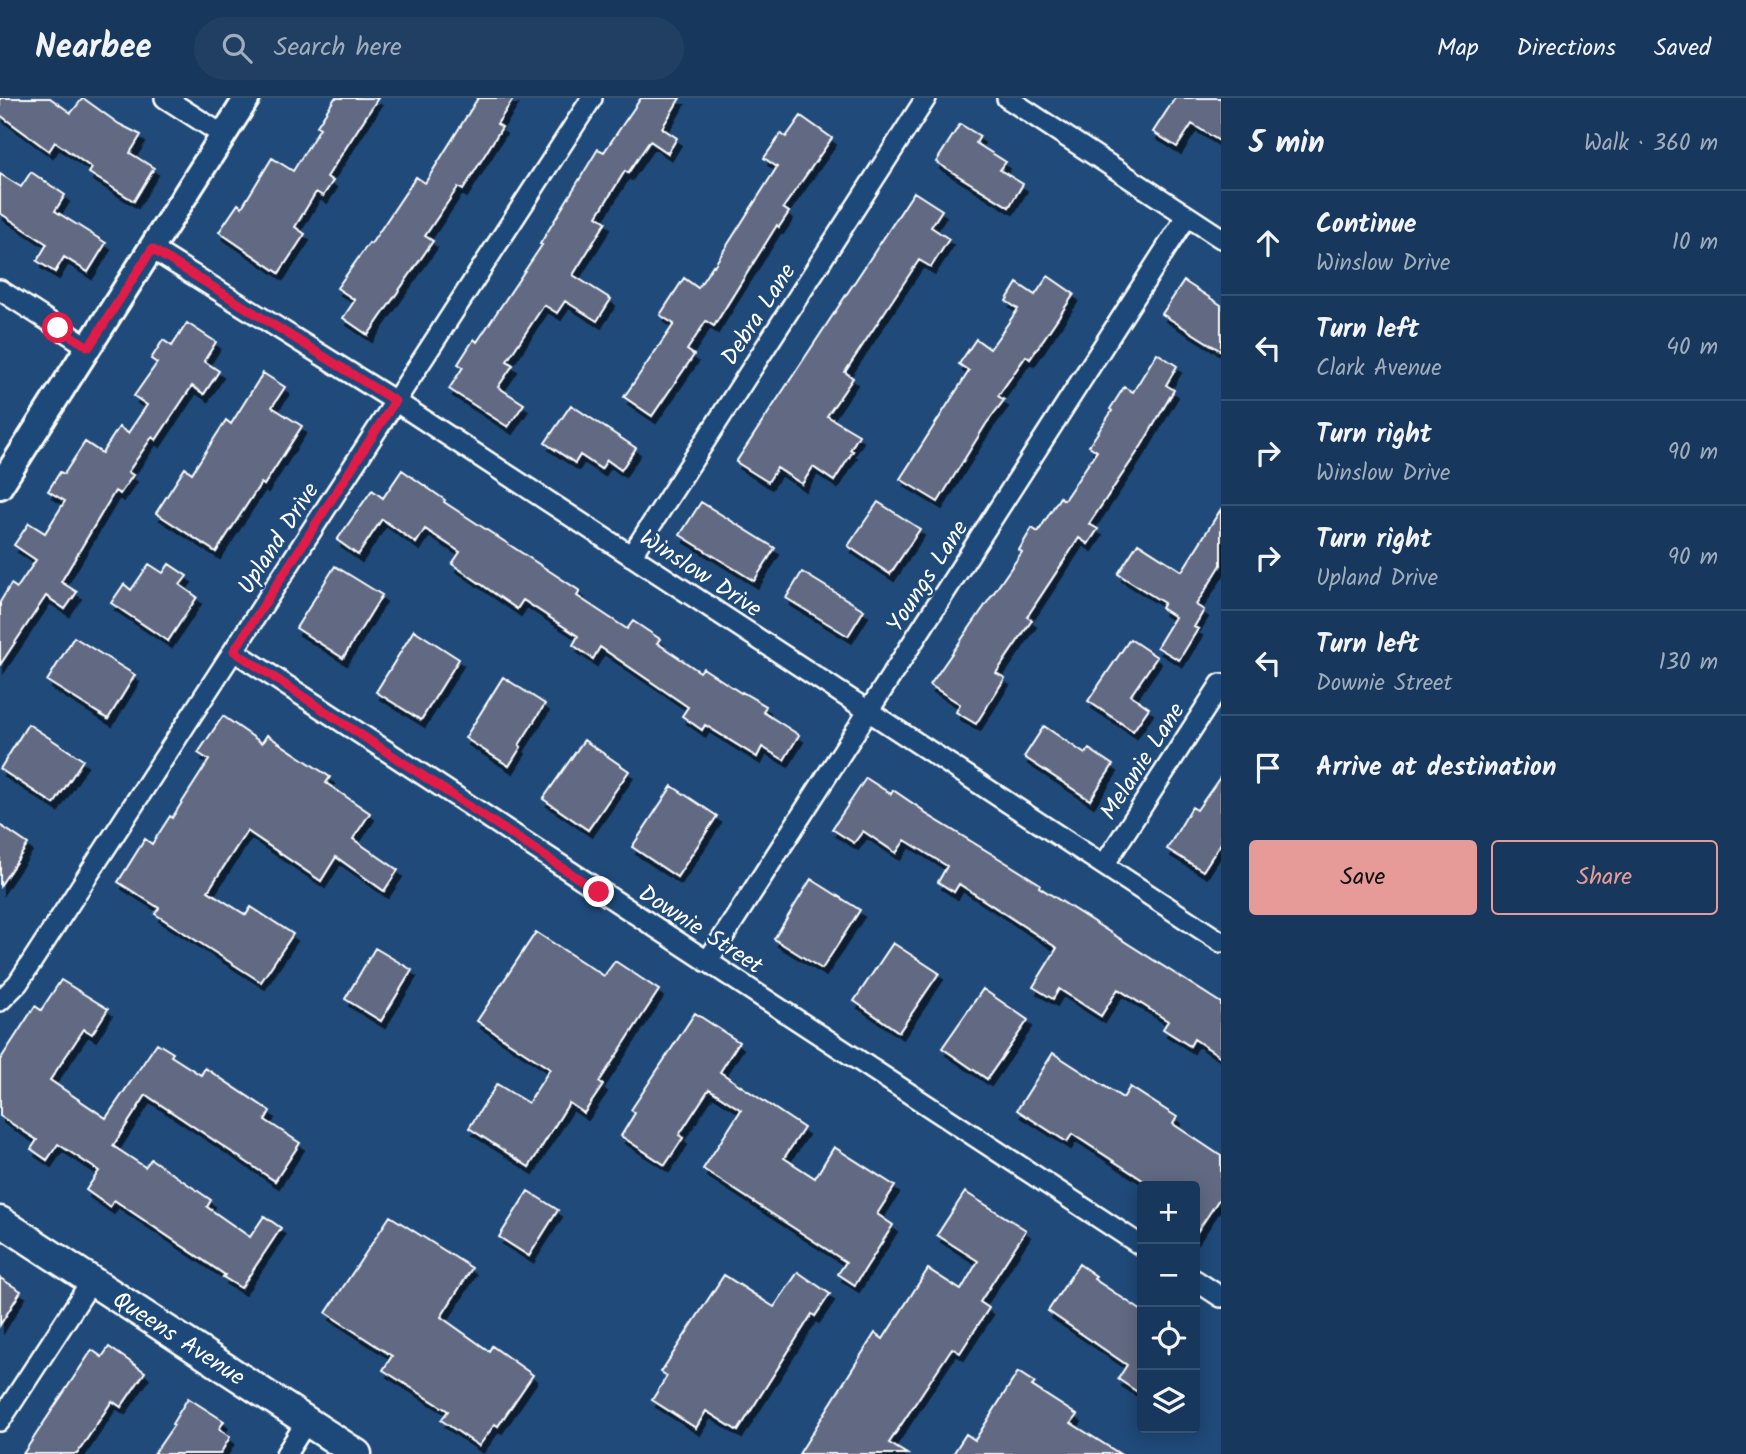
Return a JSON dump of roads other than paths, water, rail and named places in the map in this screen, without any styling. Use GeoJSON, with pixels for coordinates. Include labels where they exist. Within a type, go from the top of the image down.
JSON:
{"type":"FeatureCollection","features":[{"type":"Feature","properties":{"kind":"main road","name":"Queens Avenue"},"geometry":{"type":"LineString","coordinates":[[0,1221],[357,1454]]}},
{"type":"Feature","properties":{"kind":"street"},"geometry":{"type":"LineString","coordinates":[[165,98],[223,135]]}},
{"type":"Feature","properties":{"kind":"street"},"geometry":{"type":"LineString","coordinates":[[0,485],[247,98]]}},
{"type":"Feature","properties":{"kind":"street","name":"Upland Drive"},"geometry":{"type":"LineString","coordinates":[[0,1001],[18,983],[592,98]]}},
{"type":"Feature","properties":{"kind":"street","name":"Debra Lane"},"geometry":{"type":"LineString","coordinates":[[631,556],[926,98]]}},
{"type":"Feature","properties":{"kind":"street"},"geometry":{"type":"LineString","coordinates":[[1007,98],[1221,238]]}},
{"type":"Feature","properties":{"kind":"street","name":"Youngs Lane"},"geometry":{"type":"LineString","coordinates":[[707,962],[1187,216]]}},
{"type":"Feature","properties":{"kind":"street","name":"Winslow Drive"},"geometry":{"type":"LineString","coordinates":[[152,249],[395,401],[1221,942]]}},
{"type":"Feature","properties":{"kind":"street"},"geometry":{"type":"LineString","coordinates":[[0,290],[89,347]]}},
{"type":"Feature","properties":{"kind":"street","name":"Downie Street"},"geometry":{"type":"LineString","coordinates":[[234,651],[1139,1244]]}},
{"type":"Feature","properties":{"kind":"street","name":"Melanie Lane"},"geometry":{"type":"LineString","coordinates":[[1104,865],[1221,684]]}},
{"type":"Feature","properties":{"kind":"street"},"geometry":{"type":"LineString","coordinates":[[0,1421],[92,1280]]}},
{"type":"Feature","properties":{"kind":"street"},"geometry":{"type":"LineString","coordinates":[[1200,1283],[1221,1297]]}},
{"type":"Feature","properties":{"kind":"street"},"geometry":{"type":"LineString","coordinates":[[286,1454],[307,1421]]}}]}
